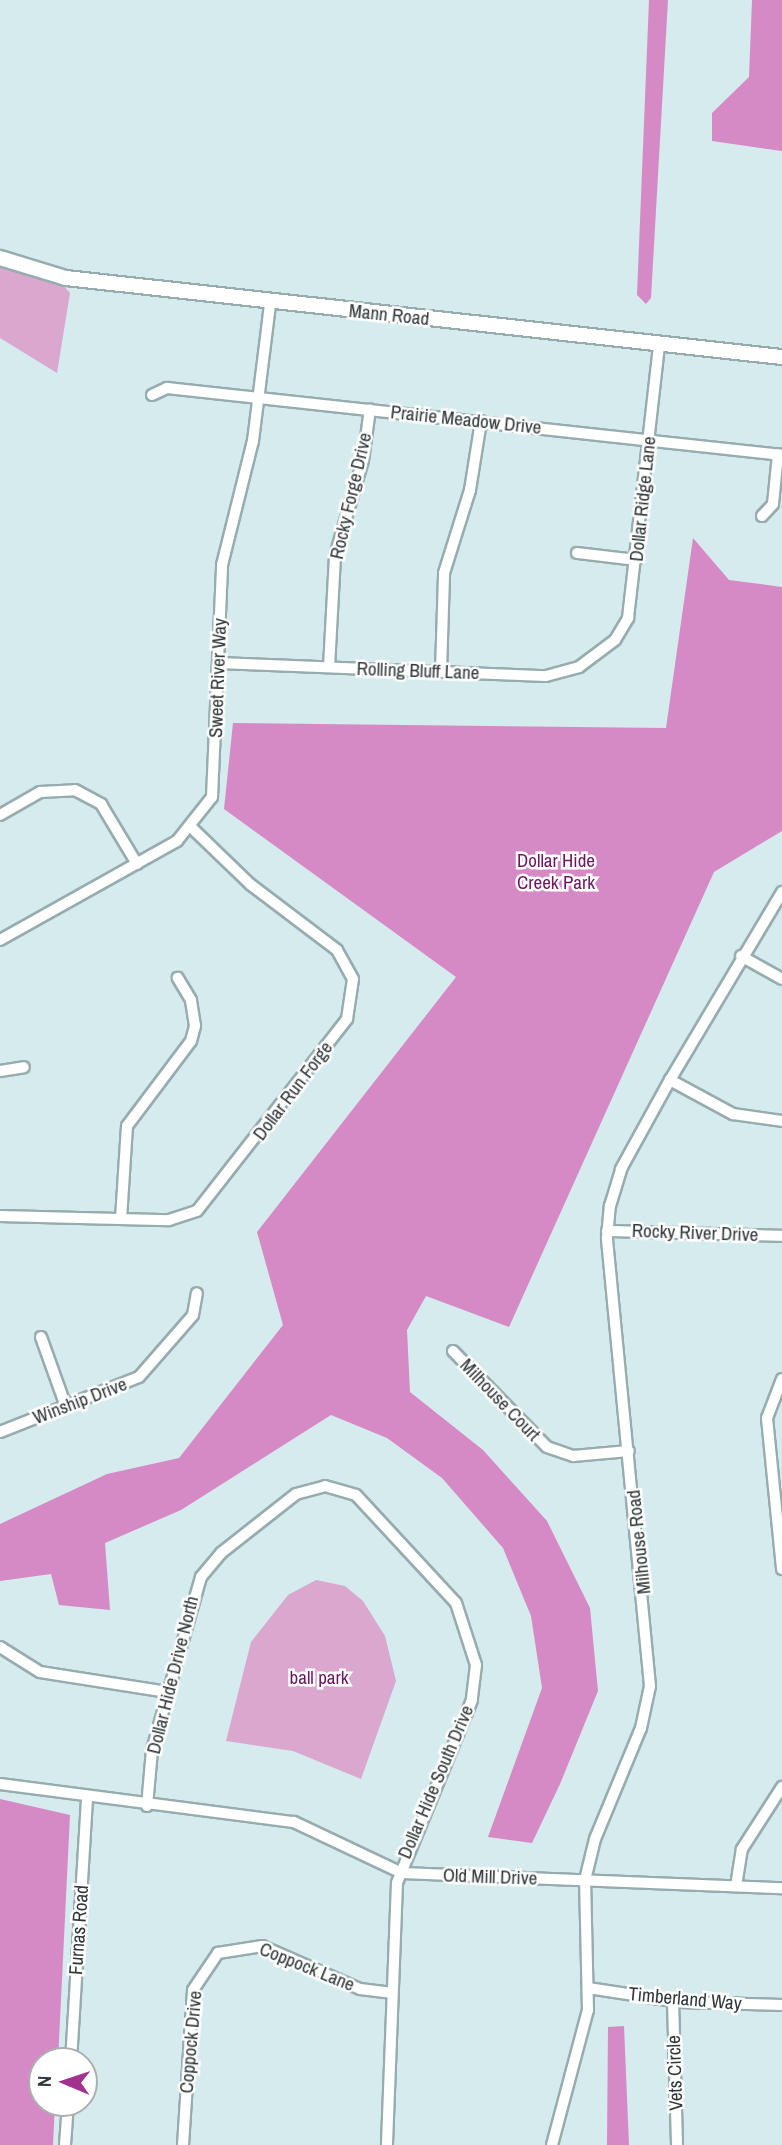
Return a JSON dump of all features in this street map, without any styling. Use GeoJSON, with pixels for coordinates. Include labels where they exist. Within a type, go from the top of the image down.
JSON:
{"type":"FeatureCollection","features":[{"type":"Feature","properties":{"kind":"main road","name":"Mann Road"},"geometry":{"type":"LineString","coordinates":[[0,258],[66,278],[270,304],[782,357]]}},
{"type":"Feature","properties":{"kind":"street","name":"Sweet River Way"},"geometry":{"type":"LineString","coordinates":[[0,940],[137,864],[192,828],[212,797],[225,538],[258,398],[270,304]]}},
{"type":"Feature","properties":{"kind":"street","name":"Dollar Ridge Lane"},"geometry":{"type":"LineString","coordinates":[[608,646],[626,624],[636,560],[659,345]]}},
{"type":"Feature","properties":{"kind":"street","name":"Prairie Meadow Drive"},"geometry":{"type":"LineString","coordinates":[[152,395],[167,388],[780,454]]}},
{"type":"Feature","properties":{"kind":"street","name":"Rocky Forge Drive"},"geometry":{"type":"LineString","coordinates":[[330,667],[335,556],[363,460],[370,409]]}},
{"type":"Feature","properties":{"kind":"street"},"geometry":{"type":"LineString","coordinates":[[441,671],[444,573],[470,490],[481,421]]}},
{"type":"Feature","properties":{"kind":"street"},"geometry":{"type":"LineString","coordinates":[[762,516],[773,505],[780,454]]}},
{"type":"Feature","properties":{"kind":"street"},"geometry":{"type":"LineString","coordinates":[[576,553],[636,560]]}},
{"type":"Feature","properties":{"kind":"street","name":"Rolling Bluff Lane"},"geometry":{"type":"LineString","coordinates":[[219,663],[559,675],[608,646]]}},
{"type":"Feature","properties":{"kind":"street"},"geometry":{"type":"LineString","coordinates":[[0,815],[40,792],[75,790],[101,804],[137,864]]}},
{"type":"Feature","properties":{"kind":"street","name":"Dollar Run Forge"},"geometry":{"type":"LineString","coordinates":[[0,1216],[183,1218],[211,1199],[352,1007],[353,979],[337,950],[251,885],[192,828]]}},
{"type":"Feature","properties":{"kind":"street","name":"Milhouse Road"},"geometry":{"type":"LineString","coordinates":[[552,2145],[584,2045],[588,1988],[585,1880],[595,1839],[641,1728],[650,1686],[607,1231],[621,1169],[741,956],[782,892]]}},
{"type":"Feature","properties":{"kind":"street"},"geometry":{"type":"LineString","coordinates":[[741,956],[782,979]]}},
{"type":"Feature","properties":{"kind":"street"},"geometry":{"type":"LineString","coordinates":[[121,1219],[127,1126],[191,1041],[195,1026],[191,1000],[178,978]]}},
{"type":"Feature","properties":{"kind":"street"},"geometry":{"type":"LineString","coordinates":[[0,1071],[24,1067]]}},
{"type":"Feature","properties":{"kind":"street"},"geometry":{"type":"LineString","coordinates":[[670,1080],[737,1115],[782,1121]]}},
{"type":"Feature","properties":{"kind":"street","name":"Rocky River Drive"},"geometry":{"type":"LineString","coordinates":[[607,1231],[782,1236]]}},
{"type":"Feature","properties":{"kind":"street","name":"Winship Drive"},"geometry":{"type":"LineString","coordinates":[[0,1432],[66,1407],[149,1370],[193,1315],[197,1293]]}},
{"type":"Feature","properties":{"kind":"street"},"geometry":{"type":"LineString","coordinates":[[41,1337],[66,1407]]}},
{"type":"Feature","properties":{"kind":"street","name":"Milhouse Court"},"geometry":{"type":"LineString","coordinates":[[453,1351],[551,1449],[578,1456],[629,1451]]}},
{"type":"Feature","properties":{"kind":"street"},"geometry":{"type":"LineString","coordinates":[[782,1379],[767,1414],[782,1569]]}},
{"type":"Feature","properties":{"kind":"street","name":"Dollar Hide Drive North"},"geometry":{"type":"LineString","coordinates":[[148,1806],[151,1758],[192,1595],[210,1564],[296,1494],[325,1486]]}},
{"type":"Feature","properties":{"kind":"street","name":"Dollar Hide South Drive"},"geometry":{"type":"LineString","coordinates":[[325,1486],[366,1502],[452,1597],[472,1639],[472,1700],[399,1872],[391,1993],[387,2145]]}},
{"type":"Feature","properties":{"kind":"street"},"geometry":{"type":"LineString","coordinates":[[0,1647],[40,1672],[167,1692]]}},
{"type":"Feature","properties":{"kind":"street"},"geometry":{"type":"LineString","coordinates":[[0,1784],[88,1799]]}},
{"type":"Feature","properties":{"kind":"street"},"geometry":{"type":"LineString","coordinates":[[736,1886],[741,1849],[782,1787]]}},
{"type":"Feature","properties":{"kind":"street","name":"Old Mill Drive"},"geometry":{"type":"LineString","coordinates":[[88,1799],[294,1822],[399,1872],[782,1888]]}},
{"type":"Feature","properties":{"kind":"street","name":"Furnas Road"},"geometry":{"type":"LineString","coordinates":[[72,2047],[88,1799]]}},
{"type":"Feature","properties":{"kind":"street","name":"Coppock Lane"},"geometry":{"type":"LineString","coordinates":[[223,1950],[262,1946],[360,1989],[391,1993]]}},
{"type":"Feature","properties":{"kind":"street","name":"Coppock Drive"},"geometry":{"type":"LineString","coordinates":[[183,2145],[193,1990],[207,1962],[223,1950]]}},
{"type":"Feature","properties":{"kind":"street","name":"Timberland Way"},"geometry":{"type":"LineString","coordinates":[[588,1988],[673,2001],[782,2005]]}},
{"type":"Feature","properties":{"kind":"street","name":"Vets Circle"},"geometry":{"type":"LineString","coordinates":[[673,2001],[677,2145]]}},
{"type":"Feature","properties":{"kind":"street"},"geometry":{"type":"LineString","coordinates":[[65,2145],[67,2117]]}},
{"type":"Feature","properties":{"kind":"green space"},"geometry":{"type":"Polygon","coordinates":[[[649,0],[668,0],[651,298],[646,304],[637,295],[649,0]]]}},
{"type":"Feature","properties":{"kind":"green space"},"geometry":{"type":"Polygon","coordinates":[[[752,0],[782,0],[782,151],[712,141],[712,113],[749,77],[752,0]]]}},
{"type":"Feature","properties":{"kind":"green space"},"geometry":{"type":"Polygon","coordinates":[[[0,266],[61,283],[70,293],[57,373],[0,338],[0,266]]]}},
{"type":"Feature","properties":{"kind":"green space","name":"Dollar Hide Creek Park"},"geometry":{"type":"Polygon","coordinates":[[[693,538],[729,580],[782,587],[782,831],[714,872],[509,1327],[426,1296],[407,1330],[410,1392],[483,1450],[547,1521],[590,1608],[598,1691],[560,1784],[532,1843],[488,1837],[542,1688],[531,1616],[503,1548],[442,1478],[387,1438],[331,1415],[181,1510],[105,1543],[110,1610],[59,1605],[51,1574],[0,1581],[0,1524],[107,1474],[179,1458],[283,1325],[257,1232],[456,977],[224,809],[233,723],[666,728],[693,538]]]}},
{"type":"Feature","properties":{"kind":"green space","name":"ball park"},"geometry":{"type":"Polygon","coordinates":[[[316,1580],[345,1586],[363,1601],[385,1636],[396,1681],[361,1779],[293,1751],[226,1741],[251,1642],[288,1595],[316,1580]]]}},
{"type":"Feature","properties":{"kind":"green space"},"geometry":{"type":"Polygon","coordinates":[[[0,1799],[70,1815],[59,2047],[28,2047],[28,2117],[54,2117],[53,2145],[0,2145],[0,1799]]]}},
{"type":"Feature","properties":{"kind":"green space"},"geometry":{"type":"Polygon","coordinates":[[[624,2026],[629,2145],[607,2145],[608,2027],[624,2026]]]}}]}
